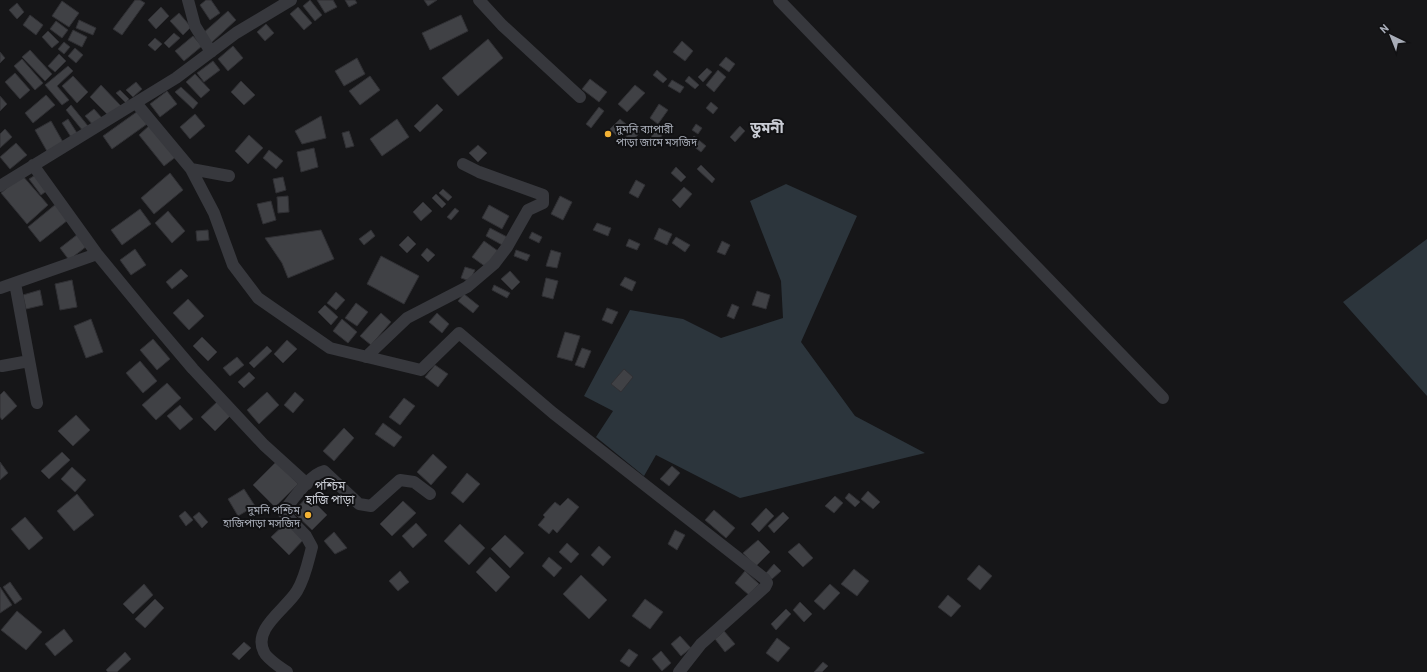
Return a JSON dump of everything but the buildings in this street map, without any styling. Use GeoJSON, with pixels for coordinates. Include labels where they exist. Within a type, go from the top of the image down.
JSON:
{"type":"FeatureCollection","features":[{"type":"Feature","properties":{"kind":"street"},"geometry":{"type":"LineString","coordinates":[[188,0],[195,26],[211,52]]}},
{"type":"Feature","properties":{"kind":"street"},"geometry":{"type":"LineString","coordinates":[[0,186],[176,78],[236,33],[291,0]]}},
{"type":"Feature","properties":{"kind":"street"},"geometry":{"type":"LineString","coordinates":[[479,0],[502,25],[580,97]]}},
{"type":"Feature","properties":{"kind":"street"},"geometry":{"type":"LineString","coordinates":[[779,0],[1163,398]]}},
{"type":"Feature","properties":{"kind":"street"},"geometry":{"type":"LineString","coordinates":[[136,103],[191,169],[214,213],[233,265],[258,298],[330,348],[421,370],[459,333],[559,418],[766,579],[767,583],[765,587],[701,644],[679,672]]}},
{"type":"Feature","properties":{"kind":"street"},"geometry":{"type":"LineString","coordinates":[[366,357],[407,318],[467,287],[494,264],[507,247],[528,210],[543,203],[542,196],[463,164]]}},
{"type":"Feature","properties":{"kind":"street"},"geometry":{"type":"LineString","coordinates":[[33,165],[97,254],[193,369],[264,445],[307,484]]}},
{"type":"Feature","properties":{"kind":"street"},"geometry":{"type":"LineString","coordinates":[[191,169],[229,176]]}},
{"type":"Feature","properties":{"kind":"street"},"geometry":{"type":"LineString","coordinates":[[0,288],[97,254]]}},
{"type":"Feature","properties":{"kind":"street"},"geometry":{"type":"LineString","coordinates":[[15,283],[37,403]]}},
{"type":"Feature","properties":{"kind":"street"},"geometry":{"type":"LineString","coordinates":[[2,366],[29,361]]}},
{"type":"Feature","properties":{"kind":"street"},"geometry":{"type":"LineString","coordinates":[[287,672],[264,653],[261,641],[264,628],[286,606],[298,590],[312,547],[306,536],[283,512],[319,472],[324,472],[359,504],[371,506],[400,480],[414,482],[430,494]]}},
{"type":"Feature","properties":{"kind":"shaded area"},"geometry":{"type":"Polygon","coordinates":[[[786,184],[857,216],[801,342],[855,416],[925,453],[740,498],[656,455],[644,476],[596,437],[613,411],[584,396],[630,310],[683,319],[721,338],[783,318],[781,281],[750,201],[786,184]]]}},
{"type":"Feature","properties":{"kind":"shaded area"},"geometry":{"type":"Polygon","coordinates":[[[1427,239],[1427,396],[1343,302],[1427,239]]]}},
{"type":"Feature","properties":{"kind":"place","name":"দুমনি ব্যাপারী পাড়া জামে মসজিদ"},"geometry":{"type":"Point","coordinates":[608,134]}},
{"type":"Feature","properties":{"kind":"place","name":"দুমনি পশ্চিম হাজিপাড়া মসজিদ"},"geometry":{"type":"Point","coordinates":[308,515]}},
{"type":"Feature","properties":{"kind":"district","name":"ডুমনী"},"geometry":{"type":"Point","coordinates":[767,127]}},
{"type":"Feature","properties":{"kind":"district","name":"পশ্চিম হাজি পাড়া"},"geometry":{"type":"Point","coordinates":[330,492]}}]}
